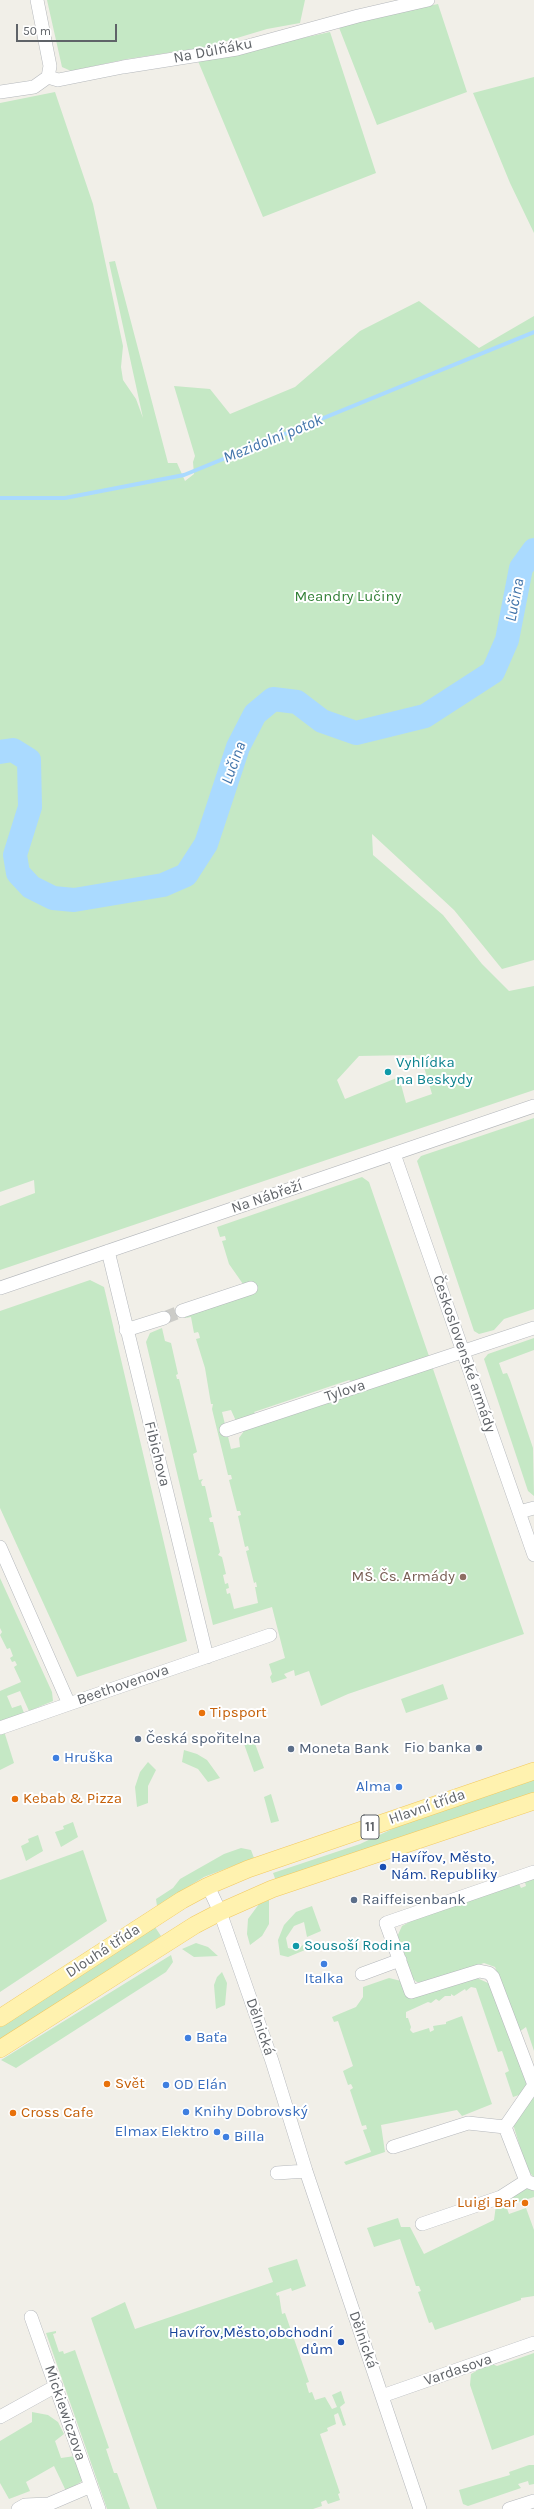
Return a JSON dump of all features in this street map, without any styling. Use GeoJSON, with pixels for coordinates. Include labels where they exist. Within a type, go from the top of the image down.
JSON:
{"type":"FeatureCollection","features":[{"type":"Feature","properties":{"kind":"main road","name":"Hlavní třída"},"geometry":{"type":"LineString","coordinates":[[208,1886],[248,1869],[534,1771]]}},
{"type":"Feature","properties":{"kind":"main road","name":"11"},"geometry":{"type":"LineString","coordinates":[[0,2049],[195,1925],[220,1912],[272,1890],[534,1801]]}},
{"type":"Feature","properties":{"kind":"main road","name":"Dlouhá třída"},"geometry":{"type":"LineString","coordinates":[[0,2018],[182,1900],[208,1886]]}},
{"type":"Feature","properties":{"kind":"street"},"geometry":{"type":"LineString","coordinates":[[0,92],[34,87],[48,77],[50,66],[37,0]]}},
{"type":"Feature","properties":{"kind":"street","name":"Na Důlňáku"},"geometry":{"type":"LineString","coordinates":[[48,77],[58,80],[123,67],[237,49],[358,16],[428,0]]}},
{"type":"Feature","properties":{"kind":"street","name":"Na Nábřeží"},"geometry":{"type":"LineString","coordinates":[[0,1288],[534,1106]]}},
{"type":"Feature","properties":{"kind":"street","name":"Československé armády"},"geometry":{"type":"LineString","coordinates":[[394,1154],[534,1555]]}},
{"type":"Feature","properties":{"kind":"street","name":"Fibichova"},"geometry":{"type":"LineString","coordinates":[[108,1251],[126,1330],[207,1657]]}},
{"type":"Feature","properties":{"kind":"street"},"geometry":{"type":"LineString","coordinates":[[182,1311],[251,1288]]}},
{"type":"Feature","properties":{"kind":"street"},"geometry":{"type":"LineString","coordinates":[[126,1330],[164,1318]]}},
{"type":"Feature","properties":{"kind":"street","name":"Tylova"},"geometry":{"type":"LineString","coordinates":[[226,1430],[534,1328]]}},
{"type":"Feature","properties":{"kind":"street"},"geometry":{"type":"LineString","coordinates":[[519,1512],[534,1508]]}},
{"type":"Feature","properties":{"kind":"street","name":"Beethovenova"},"geometry":{"type":"LineString","coordinates":[[0,1547],[68,1704],[270,1635]]}},
{"type":"Feature","properties":{"kind":"street"},"geometry":{"type":"LineString","coordinates":[[0,1728],[68,1704]]}},
{"type":"Feature","properties":{"kind":"street"},"geometry":{"type":"LineString","coordinates":[[505,2127],[534,2085],[496,1982],[489,1973],[479,1971],[411,1992],[386,1923],[534,1872]]}},
{"type":"Feature","properties":{"kind":"street","name":"Dělnická"},"geometry":{"type":"LineString","coordinates":[[208,1886],[220,1912],[272,2061],[306,2171],[420,2509]]}},
{"type":"Feature","properties":{"kind":"street"},"geometry":{"type":"LineString","coordinates":[[362,1974],[400,1960]]}},
{"type":"Feature","properties":{"kind":"street"},"geometry":{"type":"LineString","coordinates":[[393,2147],[468,2123],[505,2127]]}},
{"type":"Feature","properties":{"kind":"street"},"geometry":{"type":"LineString","coordinates":[[422,2224],[501,2197],[530,2183],[505,2127]]}},
{"type":"Feature","properties":{"kind":"street"},"geometry":{"type":"LineString","coordinates":[[277,2173],[306,2171]]}},
{"type":"Feature","properties":{"kind":"street","name":"Mickiewiczova"},"geometry":{"type":"LineString","coordinates":[[31,2317],[99,2509]]}},
{"type":"Feature","properties":{"kind":"street","name":"Vardasova"},"geometry":{"type":"LineString","coordinates":[[382,2396],[534,2343]]}},
{"type":"Feature","properties":{"kind":"street"},"geometry":{"type":"LineString","coordinates":[[0,2417],[56,2386]]}},
{"type":"Feature","properties":{"kind":"street"},"geometry":{"type":"LineString","coordinates":[[18,2509],[26,2505],[49,2504],[91,2486]]}},
{"type":"Feature","properties":{"kind":"street"},"geometry":{"type":"LineString","coordinates":[[509,2509],[534,2501]]}},
{"type":"Feature","properties":{"kind":"green space"},"geometry":{"type":"Polygon","coordinates":[[[47,0],[305,0],[300,23],[267,29],[207,47],[127,59],[71,71],[62,67],[47,0]]]}},
{"type":"Feature","properties":{"kind":"green space"},"geometry":{"type":"Polygon","coordinates":[[[438,4],[467,92],[377,125],[338,25],[438,4]]]}},
{"type":"Feature","properties":{"kind":"green space"},"geometry":{"type":"Polygon","coordinates":[[[330,32],[376,173],[263,217],[198,61],[330,32]]]}},
{"type":"Feature","properties":{"kind":"green space"},"geometry":{"type":"Polygon","coordinates":[[[534,77],[534,233],[510,183],[473,93],[534,77]]]}},
{"type":"Feature","properties":{"kind":"green space","name":"Meandry Lučiny"},"geometry":{"type":"Polygon","coordinates":[[[55,92],[93,204],[123,346],[121,367],[123,380],[136,399],[143,418],[109,262],[115,261],[168,463],[177,463],[185,481],[194,474],[193,462],[195,456],[174,386],[210,389],[230,414],[295,387],[360,331],[419,301],[479,348],[534,316],[534,960],[502,969],[454,910],[372,834],[373,855],[443,915],[482,964],[509,991],[534,986],[534,1090],[0,1270],[0,1206],[35,1193],[34,1180],[0,1192],[0,103],[55,92]],[[411,1055],[359,1056],[337,1080],[345,1099],[399,1077],[406,1103],[432,1094],[424,1067],[416,1069],[411,1055]]]}},
{"type":"Feature","properties":{"kind":"green space"},"geometry":{"type":"Polygon","coordinates":[[[534,1118],[534,1309],[504,1319],[494,1330],[479,1334],[474,1331],[417,1161],[421,1156],[534,1118]]]}},
{"type":"Feature","properties":{"kind":"green space"},"geometry":{"type":"Polygon","coordinates":[[[362,1177],[369,1182],[430,1359],[387,1373],[386,1370],[378,1372],[380,1376],[356,1384],[349,1380],[254,1412],[259,1417],[236,1421],[231,1410],[222,1412],[231,1449],[240,1447],[239,1438],[244,1431],[432,1366],[524,1634],[348,1694],[321,1706],[309,1671],[295,1676],[294,1670],[284,1674],[287,1678],[272,1683],[270,1677],[272,1674],[269,1664],[285,1658],[272,1607],[213,1625],[146,1342],[150,1333],[162,1328],[165,1341],[171,1343],[178,1374],[176,1375],[177,1379],[179,1379],[197,1452],[193,1454],[199,1480],[203,1479],[201,1482],[202,1486],[205,1486],[212,1517],[209,1518],[210,1522],[213,1522],[220,1552],[218,1555],[222,1557],[226,1574],[223,1575],[225,1584],[228,1583],[229,1588],[226,1589],[227,1594],[230,1593],[234,1609],[258,1603],[255,1587],[257,1587],[256,1582],[254,1583],[246,1551],[249,1550],[248,1546],[245,1547],[238,1516],[241,1515],[240,1511],[237,1511],[229,1480],[232,1479],[231,1475],[228,1475],[212,1409],[213,1404],[211,1404],[205,1368],[196,1339],[200,1338],[199,1334],[198,1332],[194,1333],[191,1317],[185,1318],[185,1315],[243,1284],[229,1264],[222,1241],[226,1240],[225,1236],[220,1237],[217,1227],[362,1177]]]}},
{"type":"Feature","properties":{"kind":"green space"},"geometry":{"type":"Polygon","coordinates":[[[90,1280],[104,1287],[187,1641],[77,1677],[0,1508],[0,1311],[90,1280]]]}},
{"type":"Feature","properties":{"kind":"green space"},"geometry":{"type":"Polygon","coordinates":[[[534,1338],[534,1350],[499,1363],[503,1374],[507,1373],[510,1380],[533,1448],[534,1496],[528,1491],[484,1359],[488,1354],[534,1338]]]}},
{"type":"Feature","properties":{"kind":"green space"},"geometry":{"type":"Polygon","coordinates":[[[0,1578],[52,1692],[53,1701],[29,1711],[20,1691],[7,1696],[12,1708],[21,1705],[24,1713],[0,1721],[0,1691],[21,1682],[14,1667],[17,1665],[15,1661],[12,1662],[10,1658],[13,1656],[10,1648],[7,1649],[0,1635],[2,1632],[0,1628],[0,1578]]]}},
{"type":"Feature","properties":{"kind":"green space"},"geometry":{"type":"Polygon","coordinates":[[[443,1684],[448,1699],[406,1713],[401,1699],[443,1684]]]}},
{"type":"Feature","properties":{"kind":"green space"},"geometry":{"type":"Polygon","coordinates":[[[0,1729],[4,1731],[14,1763],[0,1770],[0,1729]]]}},
{"type":"Feature","properties":{"kind":"green space"},"geometry":{"type":"Polygon","coordinates":[[[254,1741],[264,1768],[254,1772],[244,1744],[254,1741]]]}},
{"type":"Feature","properties":{"kind":"green space"},"geometry":{"type":"Polygon","coordinates":[[[184,1750],[197,1754],[207,1760],[220,1778],[208,1782],[198,1769],[182,1762],[184,1750]]]}},
{"type":"Feature","properties":{"kind":"green space"},"geometry":{"type":"Polygon","coordinates":[[[148,1762],[156,1770],[148,1786],[148,1803],[137,1807],[135,1787],[140,1772],[148,1762]]]}},
{"type":"Feature","properties":{"kind":"green space"},"geometry":{"type":"Polygon","coordinates":[[[534,1779],[534,1794],[276,1881],[273,1873],[360,1844],[403,1824],[534,1779]]]}},
{"type":"Feature","properties":{"kind":"green space"},"geometry":{"type":"Polygon","coordinates":[[[271,1794],[279,1821],[271,1823],[264,1797],[271,1794]]]}},
{"type":"Feature","properties":{"kind":"green space"},"geometry":{"type":"Polygon","coordinates":[[[73,1822],[78,1837],[61,1847],[55,1832],[64,1829],[63,1826],[73,1822]]]}},
{"type":"Feature","properties":{"kind":"green space"},"geometry":{"type":"Polygon","coordinates":[[[38,1835],[43,1851],[26,1861],[21,1846],[29,1842],[28,1839],[38,1835]]]}},
{"type":"Feature","properties":{"kind":"green space"},"geometry":{"type":"Polygon","coordinates":[[[241,1848],[251,1850],[254,1858],[204,1877],[157,1906],[156,1899],[173,1888],[180,1879],[224,1854],[241,1848]]]}},
{"type":"Feature","properties":{"kind":"green space"},"geometry":{"type":"Polygon","coordinates":[[[83,1850],[107,1921],[0,1992],[0,1880],[83,1850]]]}},
{"type":"Feature","properties":{"kind":"green space"},"geometry":{"type":"Polygon","coordinates":[[[534,1879],[534,2051],[526,2027],[519,2032],[495,1967],[484,1963],[427,1982],[417,1982],[413,1979],[403,1956],[405,1956],[401,1942],[399,1943],[397,1937],[402,1926],[413,1920],[519,1884],[521,1888],[526,1886],[525,1882],[534,1879]]]}},
{"type":"Feature","properties":{"kind":"green space"},"geometry":{"type":"Polygon","coordinates":[[[269,1900],[269,1924],[262,1936],[250,1945],[247,1934],[248,1919],[259,1904],[269,1900]]]}},
{"type":"Feature","properties":{"kind":"green space"},"geometry":{"type":"Polygon","coordinates":[[[312,1906],[321,1931],[307,1937],[304,1922],[294,1926],[286,1938],[288,1948],[296,1950],[303,1945],[305,1950],[288,1957],[280,1955],[278,1940],[284,1925],[296,1912],[312,1906]]]}},
{"type":"Feature","properties":{"kind":"green space"},"geometry":{"type":"Polygon","coordinates":[[[155,1927],[161,1936],[0,2041],[0,2027],[155,1927]]]}},
{"type":"Feature","properties":{"kind":"green space"},"geometry":{"type":"Polygon","coordinates":[[[196,1943],[208,1947],[218,1956],[194,1957],[182,1949],[196,1943]]]}},
{"type":"Feature","properties":{"kind":"green space"},"geometry":{"type":"Polygon","coordinates":[[[171,1955],[173,1962],[166,1972],[16,2068],[1,2060],[171,1955]]]}},
{"type":"Feature","properties":{"kind":"green space"},"geometry":{"type":"Polygon","coordinates":[[[222,1972],[227,1983],[225,2005],[216,2009],[214,1985],[217,1977],[222,1972]]]}},
{"type":"Feature","properties":{"kind":"green space"},"geometry":{"type":"Polygon","coordinates":[[[389,1978],[401,1981],[408,1998],[462,1979],[477,1978],[488,1983],[491,1986],[526,2081],[525,2093],[513,2097],[505,2073],[509,2071],[502,2051],[498,2052],[476,1988],[471,1987],[454,1996],[451,1994],[451,1996],[445,1996],[439,2001],[436,1999],[431,2003],[428,2002],[406,2012],[406,2018],[408,2018],[411,2027],[410,2030],[413,2033],[429,2028],[430,2032],[434,2030],[433,2026],[446,2024],[446,2022],[462,2016],[492,2104],[462,2116],[457,2110],[381,2125],[385,2152],[346,2165],[344,2162],[371,2152],[363,2130],[367,2129],[366,2125],[362,2126],[350,2090],[353,2088],[351,2084],[348,2085],[343,2071],[353,2066],[338,2021],[334,2022],[332,2017],[356,2007],[363,1997],[363,1987],[389,1978]]]}},
{"type":"Feature","properties":{"kind":"green space"},"geometry":{"type":"Polygon","coordinates":[[[531,2096],[534,2098],[534,2178],[526,2167],[513,2124],[531,2096]]]}},
{"type":"Feature","properties":{"kind":"green space"},"geometry":{"type":"Polygon","coordinates":[[[525,2189],[534,2189],[534,2197],[506,2206],[509,2214],[526,2208],[534,2230],[534,2296],[521,2298],[521,2300],[435,2330],[432,2322],[429,2323],[418,2292],[421,2291],[419,2286],[416,2286],[400,2239],[374,2247],[367,2228],[398,2218],[401,2227],[410,2227],[424,2254],[494,2220],[496,2205],[525,2189]]]}},
{"type":"Feature","properties":{"kind":"green space"},"geometry":{"type":"Polygon","coordinates":[[[297,2259],[306,2286],[292,2291],[291,2288],[276,2293],[277,2296],[279,2295],[282,2314],[285,2313],[309,2382],[306,2383],[309,2393],[312,2392],[315,2400],[325,2397],[332,2409],[337,2407],[332,2395],[341,2391],[345,2403],[340,2407],[346,2425],[343,2426],[338,2413],[334,2415],[336,2424],[327,2428],[328,2431],[320,2434],[340,2493],[338,2494],[340,2500],[328,2504],[326,2500],[321,2502],[322,2506],[313,2509],[157,2509],[91,2318],[125,2302],[135,2329],[273,2282],[268,2268],[297,2259]]]}},
{"type":"Feature","properties":{"kind":"green space"},"geometry":{"type":"Polygon","coordinates":[[[56,2331],[56,2333],[53,2334],[59,2352],[63,2351],[64,2354],[75,2350],[109,2448],[106,2449],[114,2473],[117,2473],[130,2509],[107,2509],[46,2333],[56,2331]]]}},
{"type":"Feature","properties":{"kind":"green space"},"geometry":{"type":"Polygon","coordinates":[[[534,2353],[534,2435],[492,2450],[470,2385],[471,2374],[490,2363],[497,2366],[534,2353]]]}},
{"type":"Feature","properties":{"kind":"green space"},"geometry":{"type":"Polygon","coordinates":[[[32,2412],[48,2415],[58,2422],[64,2434],[55,2441],[61,2458],[75,2456],[84,2480],[66,2491],[54,2466],[26,2482],[30,2491],[9,2499],[0,2483],[0,2441],[32,2422],[32,2412]]]}},
{"type":"Feature","properties":{"kind":"green space"},"geometry":{"type":"Polygon","coordinates":[[[529,2465],[534,2465],[534,2484],[529,2485],[528,2481],[518,2484],[521,2488],[468,2506],[463,2504],[459,2490],[510,2475],[509,2472],[529,2465]]]}},
{"type":"Feature","properties":{"kind":"waterway","name":"Mezidolní potok"},"geometry":{"type":"LineString","coordinates":[[0,498],[65,498],[184,475],[534,332]]}},
{"type":"Feature","properties":{"kind":"waterway","name":"Lučina"},"geometry":{"type":"LineString","coordinates":[[0,752],[13,750],[29,760],[30,807],[15,855],[18,873],[31,887],[53,898],[74,900],[163,885],[186,875],[206,844],[238,747],[255,714],[273,699],[297,702],[322,721],[356,733],[425,716],[493,672],[507,640],[521,568],[534,550]]}},
{"type":"Feature","properties":{"kind":"tunnel"},"geometry":{"type":"LineString","coordinates":[[164,1318],[182,1311]]}},
{"type":"Feature","properties":{"kind":"place","name":"Vyhlídka na Beskydy"},"geometry":{"type":"Point","coordinates":[388,1072]}},
{"type":"Feature","properties":{"kind":"place","name":"MŠ. Čs. Armády"},"geometry":{"type":"Point","coordinates":[463,1577]}},
{"type":"Feature","properties":{"kind":"place","name":"Tipsport"},"geometry":{"type":"Point","coordinates":[202,1713]}},
{"type":"Feature","properties":{"kind":"place","name":"Česká spořitelna"},"geometry":{"type":"Point","coordinates":[138,1739]}},
{"type":"Feature","properties":{"kind":"place","name":"Fio banka"},"geometry":{"type":"Point","coordinates":[479,1748]}},
{"type":"Feature","properties":{"kind":"place","name":"Moneta Bank"},"geometry":{"type":"Point","coordinates":[291,1749]}},
{"type":"Feature","properties":{"kind":"place","name":"Hruška"},"geometry":{"type":"Point","coordinates":[56,1758]}},
{"type":"Feature","properties":{"kind":"place","name":"Alma"},"geometry":{"type":"Point","coordinates":[399,1787]}},
{"type":"Feature","properties":{"kind":"place","name":"Kebab & Pizza"},"geometry":{"type":"Point","coordinates":[15,1799]}},
{"type":"Feature","properties":{"kind":"place","name":"Havířov, Město, Nám. Republiky"},"geometry":{"type":"Point","coordinates":[383,1867]}},
{"type":"Feature","properties":{"kind":"place","name":"Raiffeisenbank"},"geometry":{"type":"Point","coordinates":[354,1900]}},
{"type":"Feature","properties":{"kind":"place","name":"Sousoší Rodina"},"geometry":{"type":"Point","coordinates":[296,1946]}},
{"type":"Feature","properties":{"kind":"place","name":"Italka"},"geometry":{"type":"Point","coordinates":[324,1964]}},
{"type":"Feature","properties":{"kind":"place","name":"Baťa"},"geometry":{"type":"Point","coordinates":[188,2038]}},
{"type":"Feature","properties":{"kind":"place","name":"Svět"},"geometry":{"type":"Point","coordinates":[107,2084]}},
{"type":"Feature","properties":{"kind":"place","name":"OD Elán"},"geometry":{"type":"Point","coordinates":[166,2085]}},
{"type":"Feature","properties":{"kind":"place","name":"Knihy Dobrovský"},"geometry":{"type":"Point","coordinates":[186,2112]}},
{"type":"Feature","properties":{"kind":"place","name":"Cross Cafe"},"geometry":{"type":"Point","coordinates":[13,2113]}},
{"type":"Feature","properties":{"kind":"place","name":"Elmax Elektro"},"geometry":{"type":"Point","coordinates":[217,2132]}},
{"type":"Feature","properties":{"kind":"place","name":"Billa"},"geometry":{"type":"Point","coordinates":[226,2137]}},
{"type":"Feature","properties":{"kind":"place","name":"Luigi Bar"},"geometry":{"type":"Point","coordinates":[525,2203]}},
{"type":"Feature","properties":{"kind":"place","name":"Havířov,Město,obchodní dům"},"geometry":{"type":"Point","coordinates":[341,2342]}}]}
